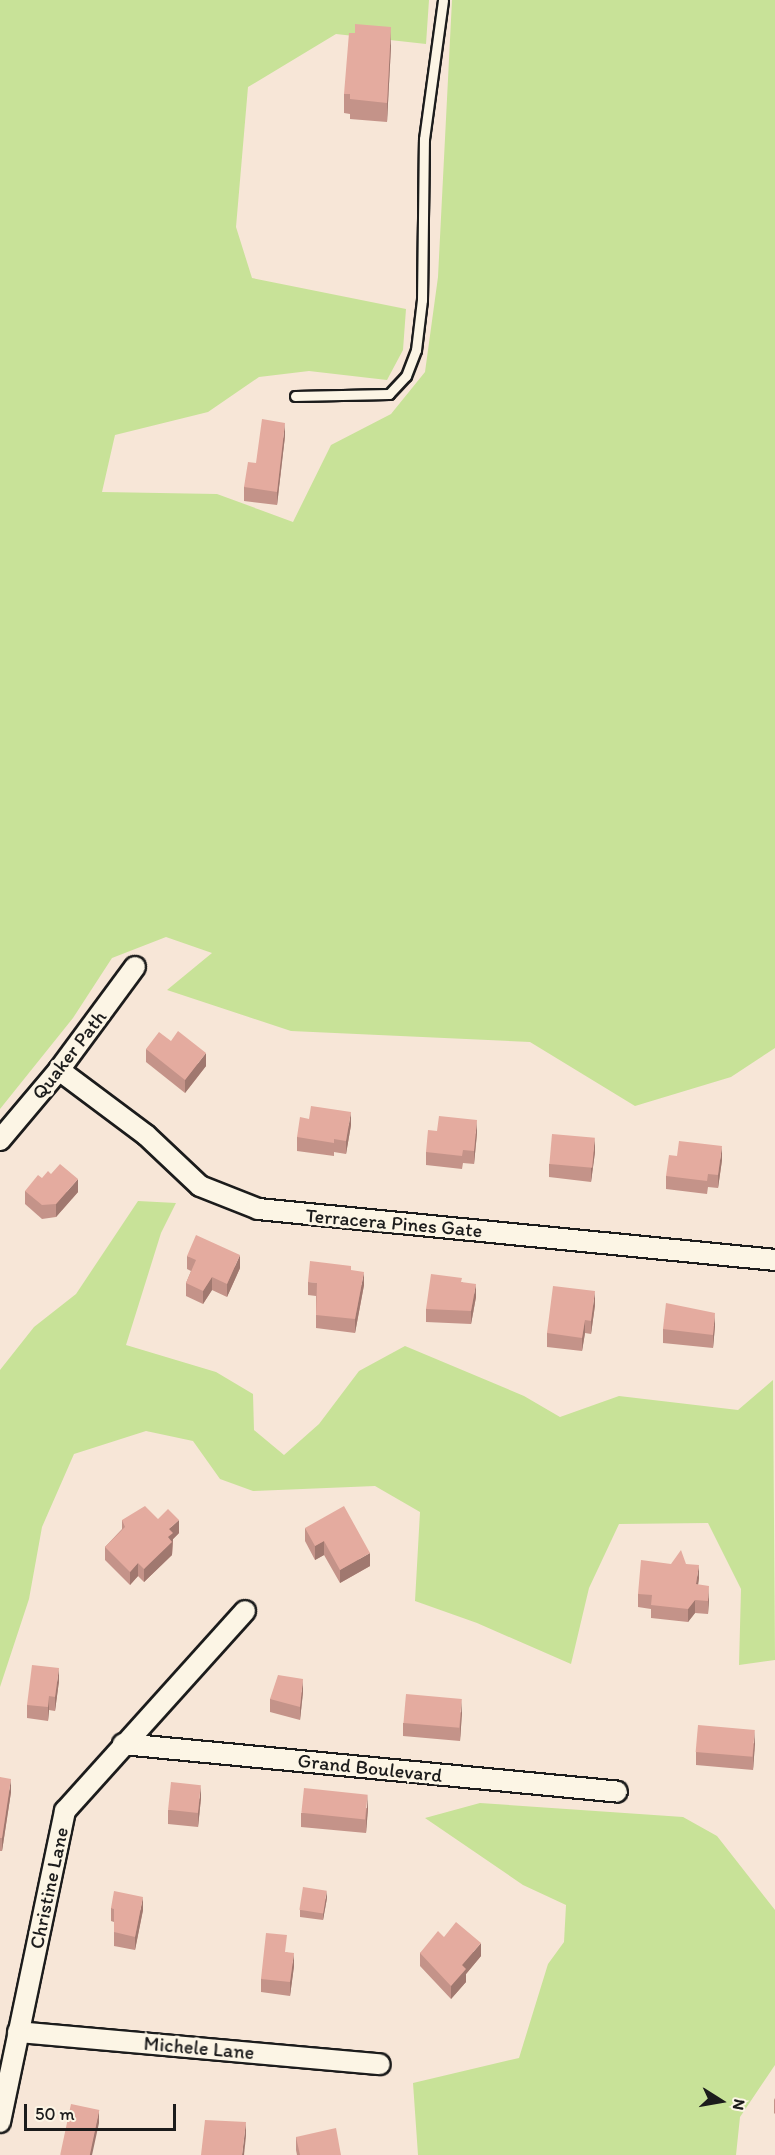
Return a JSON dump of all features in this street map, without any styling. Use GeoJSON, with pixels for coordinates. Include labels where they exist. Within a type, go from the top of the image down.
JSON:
{"type":"FeatureCollection","features":[{"type":"Feature","properties":{"kind":"street","name":"Quaker Path"},"geometry":{"type":"LineString","coordinates":[[0,1140],[59,1070],[135,967]]}},
{"type":"Feature","properties":{"kind":"street","name":"Terracera Pines Gate"},"geometry":{"type":"LineString","coordinates":[[59,1070],[146,1135],[200,1186],[258,1209],[775,1260]]}},
{"type":"Feature","properties":{"kind":"street","name":"Christine Lane"},"geometry":{"type":"LineString","coordinates":[[0,2122],[65,1811],[245,1611]]}},
{"type":"Feature","properties":{"kind":"street","name":"Grand Boulevard"},"geometry":{"type":"LineString","coordinates":[[123,1744],[617,1792]]}},
{"type":"Feature","properties":{"kind":"street","name":"Michele Lane"},"geometry":{"type":"LineString","coordinates":[[18,2032],[380,2064]]}},
{"type":"Feature","properties":{"kind":"lane"},"geometry":{"type":"LineString","coordinates":[[295,396],[389,394],[406,376],[416,350],[422,300],[424,140],[442,0]]}},
{"type":"Feature","properties":{"kind":"green space"},"geometry":{"type":"Polygon","coordinates":[[[0,0],[429,0],[426,44],[336,34],[248,87],[236,227],[252,278],[406,309],[403,350],[387,380],[309,371],[259,377],[208,412],[115,435],[102,492],[217,494],[293,522],[331,445],[391,414],[425,372],[438,277],[452,0],[775,0],[775,1048],[731,1077],[635,1106],[530,1042],[291,1031],[167,990],[212,953],[166,937],[112,958],[73,1018],[0,1109],[0,0]]]}},
{"type":"Feature","properties":{"kind":"green space"},"geometry":{"type":"Polygon","coordinates":[[[138,1201],[176,1203],[161,1233],[126,1345],[216,1372],[253,1394],[254,1430],[284,1455],[319,1424],[359,1371],[405,1346],[524,1396],[560,1417],[619,1396],[738,1410],[773,1380],[775,1660],[739,1665],[741,1589],[708,1523],[619,1524],[589,1588],[571,1664],[477,1623],[415,1601],[420,1512],[375,1486],[253,1491],[220,1479],[193,1441],[146,1431],[74,1454],[42,1527],[29,1599],[0,1687],[0,1370],[34,1327],[76,1294],[138,1201]]]}},
{"type":"Feature","properties":{"kind":"green space"},"geometry":{"type":"Polygon","coordinates":[[[480,1803],[683,1817],[717,1836],[775,1910],[775,2065],[740,2117],[736,2155],[418,2155],[413,2083],[519,2058],[548,1964],[564,1942],[566,1905],[523,1885],[425,1818],[480,1803]]]}},
{"type":"Feature","properties":{"kind":"building"},"geometry":{"type":"Polygon","coordinates":[[[355,24],[391,27],[387,103],[350,99],[350,94],[344,94],[349,33],[355,33],[355,24]]]}},
{"type":"Feature","properties":{"kind":"building"},"geometry":{"type":"Polygon","coordinates":[[[262,419],[285,423],[277,492],[244,487],[248,462],[256,463],[262,419]]]}},
{"type":"Feature","properties":{"kind":"building"},"geometry":{"type":"Polygon","coordinates":[[[178,1031],[206,1053],[185,1080],[146,1049],[159,1032],[171,1041],[178,1031]]]}},
{"type":"Feature","properties":{"kind":"building"},"geometry":{"type":"Polygon","coordinates":[[[311,1106],[351,1112],[346,1141],[334,1139],[334,1143],[297,1137],[300,1117],[309,1119],[311,1106]]]}},
{"type":"Feature","properties":{"kind":"building"},"geometry":{"type":"Polygon","coordinates":[[[439,1116],[477,1120],[474,1151],[463,1150],[462,1156],[426,1152],[428,1130],[437,1131],[439,1116]]]}},
{"type":"Feature","properties":{"kind":"building"},"geometry":{"type":"Polygon","coordinates":[[[552,1134],[595,1138],[592,1168],[549,1164],[552,1134]]]}},
{"type":"Feature","properties":{"kind":"building"},"geometry":{"type":"Polygon","coordinates":[[[679,1141],[722,1146],[718,1175],[708,1174],[707,1181],[666,1176],[669,1155],[677,1156],[679,1141]]]}},
{"type":"Feature","properties":{"kind":"building"},"geometry":{"type":"Polygon","coordinates":[[[60,1164],[78,1179],[56,1204],[42,1205],[25,1191],[38,1175],[42,1178],[48,1171],[51,1174],[60,1164]]]}},
{"type":"Feature","properties":{"kind":"building"},"geometry":{"type":"Polygon","coordinates":[[[196,1235],[240,1255],[227,1284],[212,1277],[203,1291],[186,1283],[196,1260],[187,1256],[196,1235]]]}},
{"type":"Feature","properties":{"kind":"building"},"geometry":{"type":"Polygon","coordinates":[[[310,1261],[351,1266],[351,1270],[364,1272],[355,1319],[316,1315],[317,1283],[308,1282],[310,1261]]]}},
{"type":"Feature","properties":{"kind":"building"},"geometry":{"type":"Polygon","coordinates":[[[431,1274],[462,1278],[461,1282],[476,1284],[471,1311],[426,1309],[431,1274]]]}},
{"type":"Feature","properties":{"kind":"building"},"geometry":{"type":"Polygon","coordinates":[[[553,1286],[595,1291],[591,1321],[585,1320],[582,1338],[547,1333],[553,1286]]]}},
{"type":"Feature","properties":{"kind":"building"},"geometry":{"type":"Polygon","coordinates":[[[666,1303],[715,1313],[713,1335],[663,1329],[666,1303]]]}},
{"type":"Feature","properties":{"kind":"building"},"geometry":{"type":"Polygon","coordinates":[[[145,1506],[158,1519],[168,1509],[179,1520],[169,1529],[173,1533],[168,1537],[172,1542],[144,1569],[138,1563],[130,1572],[105,1547],[125,1527],[122,1520],[145,1506]]]}},
{"type":"Feature","properties":{"kind":"building"},"geometry":{"type":"Polygon","coordinates":[[[344,1506],[370,1553],[340,1570],[324,1541],[315,1546],[305,1528],[344,1506]]]}},
{"type":"Feature","properties":{"kind":"building"},"geometry":{"type":"Polygon","coordinates":[[[681,1550],[686,1564],[699,1565],[696,1584],[709,1586],[708,1601],[695,1600],[688,1609],[651,1605],[652,1595],[638,1594],[641,1560],[671,1564],[681,1550]]]}},
{"type":"Feature","properties":{"kind":"building"},"geometry":{"type":"Polygon","coordinates":[[[32,1665],[59,1668],[55,1697],[49,1696],[48,1707],[27,1705],[32,1665]]]}},
{"type":"Feature","properties":{"kind":"building"},"geometry":{"type":"Polygon","coordinates":[[[278,1675],[303,1679],[300,1707],[270,1699],[278,1675]]]}},
{"type":"Feature","properties":{"kind":"building"},"geometry":{"type":"Polygon","coordinates":[[[406,1694],[462,1699],[459,1728],[403,1723],[406,1694]]]}},
{"type":"Feature","properties":{"kind":"building"},"geometry":{"type":"Polygon","coordinates":[[[698,1725],[755,1730],[752,1757],[696,1752],[698,1725]]]}},
{"type":"Feature","properties":{"kind":"building"},"geometry":{"type":"Polygon","coordinates":[[[0,1777],[11,1779],[2,1838],[0,1838],[0,1777]]]}},
{"type":"Feature","properties":{"kind":"building"},"geometry":{"type":"Polygon","coordinates":[[[171,1782],[201,1785],[198,1813],[168,1810],[171,1782]]]}},
{"type":"Feature","properties":{"kind":"building"},"geometry":{"type":"Polygon","coordinates":[[[304,1788],[368,1795],[365,1820],[301,1813],[304,1788]]]}},
{"type":"Feature","properties":{"kind":"building"},"geometry":{"type":"Polygon","coordinates":[[[303,1887],[327,1891],[323,1913],[299,1910],[303,1887]]]}},
{"type":"Feature","properties":{"kind":"building"},"geometry":{"type":"Polygon","coordinates":[[[114,1891],[143,1897],[135,1937],[114,1932],[114,1909],[111,1908],[114,1891]]]}},
{"type":"Feature","properties":{"kind":"building"},"geometry":{"type":"Polygon","coordinates":[[[456,1922],[481,1943],[462,1965],[466,1969],[451,1986],[420,1953],[438,1931],[444,1937],[456,1922]]]}},
{"type":"Feature","properties":{"kind":"building"},"geometry":{"type":"Polygon","coordinates":[[[266,1933],[287,1935],[285,1952],[294,1953],[290,1982],[261,1979],[266,1933]]]}},
{"type":"Feature","properties":{"kind":"building"},"geometry":{"type":"Polygon","coordinates":[[[71,2104],[99,2110],[90,2155],[60,2155],[71,2104]]]}},
{"type":"Feature","properties":{"kind":"building"},"geometry":{"type":"Polygon","coordinates":[[[205,2120],[246,2122],[242,2155],[201,2155],[205,2120]]]}},
{"type":"Feature","properties":{"kind":"building"},"geometry":{"type":"Polygon","coordinates":[[[336,2128],[341,2155],[300,2155],[296,2137],[336,2128]]]}}]}
